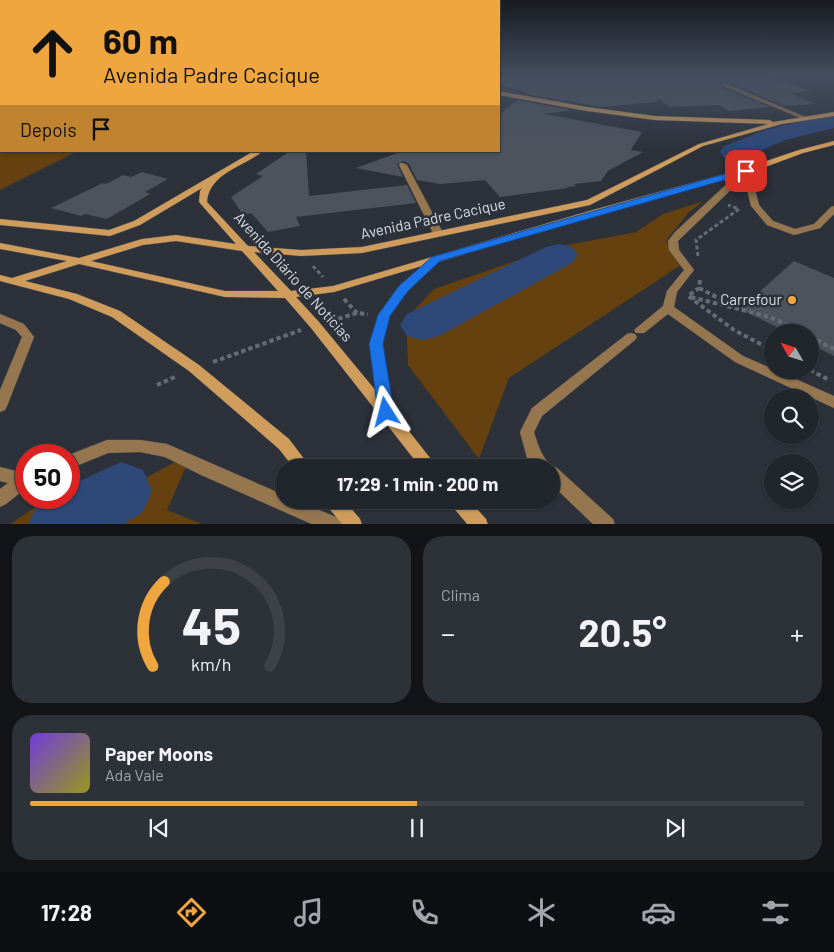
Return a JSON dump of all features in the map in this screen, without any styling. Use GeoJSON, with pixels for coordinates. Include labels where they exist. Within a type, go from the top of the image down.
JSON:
{"type":"FeatureCollection","features":[{"type":"Feature","properties":{"kind":"main road"},"geometry":{"type":"LineString","coordinates":[[545,101],[655,118],[781,122],[834,114]]}},
{"type":"Feature","properties":{"kind":"main road","name":"Avenida Padre Cacique"},"geometry":{"type":"LineString","coordinates":[[16,280],[142,242],[176,238],[243,248],[301,253],[362,250],[590,202],[701,145],[781,122]]}},
{"type":"Feature","properties":{"kind":"main road","name":"Avenida Padre Cacique"},"geometry":{"type":"LineString","coordinates":[[0,246],[225,294],[289,295],[334,289],[746,171],[801,151],[834,143]]}},
{"type":"Feature","properties":{"kind":"main road"},"geometry":{"type":"LineString","coordinates":[[0,222],[110,233],[137,223],[258,152]]}},
{"type":"Feature","properties":{"kind":"main road","name":"Avenida Diário de Notícias"},"geometry":{"type":"LineString","coordinates":[[215,179],[204,190],[203,202],[315,325],[424,459]]}},
{"type":"Feature","properties":{"kind":"main road"},"geometry":{"type":"LineString","coordinates":[[386,412],[376,344],[384,315],[403,288],[436,259]]}},
{"type":"Feature","properties":{"kind":"main road"},"geometry":{"type":"LineString","coordinates":[[0,278],[16,280],[73,296],[116,314],[194,368],[284,444],[296,459]]}},
{"type":"Feature","properties":{"kind":"main road"},"geometry":{"type":"LineString","coordinates":[[341,509],[354,524]]}},
{"type":"Feature","properties":{"kind":"main road"},"geometry":{"type":"LineString","coordinates":[[466,509],[480,524]]}},
{"type":"Feature","properties":{"kind":"street"},"geometry":{"type":"LineString","coordinates":[[765,101],[805,118]]}},
{"type":"Feature","properties":{"kind":"street"},"geometry":{"type":"LineString","coordinates":[[403,165],[438,233]]}},
{"type":"Feature","properties":{"kind":"street"},"geometry":{"type":"LineString","coordinates":[[536,459],[527,432],[537,412],[668,308],[672,291],[690,270],[674,250],[673,241],[678,234],[746,171],[755,206],[770,223],[794,232],[817,226],[834,209]]}},
{"type":"Feature","properties":{"kind":"street"},"geometry":{"type":"LineString","coordinates":[[668,308],[739,359],[834,402]]}},
{"type":"Feature","properties":{"kind":"street"},"geometry":{"type":"LineString","coordinates":[[0,318],[20,326],[28,337],[0,406]]}},
{"type":"Feature","properties":{"kind":"street"},"geometry":{"type":"LineString","coordinates":[[80,458],[108,447],[140,446],[167,451],[206,470],[335,524]]}},
{"type":"Feature","properties":{"kind":"street"},"geometry":{"type":"LineString","coordinates":[[0,474],[15,477]]}},
{"type":"Feature","properties":{"kind":"street"},"geometry":{"type":"LineString","coordinates":[[560,481],[607,524]]}},
{"type":"Feature","properties":{"kind":"street"},"geometry":{"type":"LineString","coordinates":[[0,499],[15,487]]}},
{"type":"Feature","properties":{"kind":"path"},"geometry":{"type":"LineString","coordinates":[[698,258],[696,240],[739,209],[715,200]]}},
{"type":"Feature","properties":{"kind":"path"},"geometry":{"type":"LineString","coordinates":[[688,296],[699,288],[701,276]]}},
{"type":"Feature","properties":{"kind":"path"},"geometry":{"type":"LineString","coordinates":[[699,288],[740,309]]}},
{"type":"Feature","properties":{"kind":"path"},"geometry":{"type":"LineString","coordinates":[[688,296],[770,317],[785,324]]}},
{"type":"Feature","properties":{"kind":"path"},"geometry":{"type":"LineString","coordinates":[[688,296],[734,330],[764,346]]}},
{"type":"Feature","properties":{"kind":"path"},"geometry":{"type":"LineString","coordinates":[[157,385],[194,368],[315,325],[357,314]]}},
{"type":"Feature","properties":{"kind":"path"},"geometry":{"type":"LineString","coordinates":[[819,342],[834,349]]}},
{"type":"Feature","properties":{"kind":"path"},"geometry":{"type":"LineString","coordinates":[[819,375],[834,383]]}},
{"type":"Feature","properties":{"kind":"shaded area"},"geometry":{"type":"Polygon","coordinates":[[[0,152],[76,152],[0,190],[0,152]]]}},
{"type":"Feature","properties":{"kind":"shaded area"},"geometry":{"type":"Polygon","coordinates":[[[704,201],[688,213],[666,241],[681,265],[509,378],[479,459],[408,365],[406,319],[434,289],[557,247],[636,232],[663,214],[704,201]]]}},
{"type":"Feature","properties":{"kind":"shaded area"},"geometry":{"type":"Polygon","coordinates":[[[192,453],[167,510],[202,524],[10,524],[34,509],[80,509],[80,490],[102,483],[121,491],[192,453]]]}},
{"type":"Feature","properties":{"kind":"building"},"geometry":{"type":"Polygon","coordinates":[[[515,101],[572,110],[544,114],[642,132],[631,150],[643,152],[608,171],[601,181],[574,184],[576,186],[568,188],[500,197],[485,180],[440,184],[417,180],[409,164],[403,161],[397,164],[403,177],[356,168],[400,152],[500,152],[500,114],[515,101]]]}},
{"type":"Feature","properties":{"kind":"building"},"geometry":{"type":"Polygon","coordinates":[[[569,101],[656,101],[656,102],[602,107],[569,101]]]}},
{"type":"Feature","properties":{"kind":"building"},"geometry":{"type":"Polygon","coordinates":[[[662,101],[756,101],[770,107],[729,111],[718,105],[670,107],[662,101]]]}},
{"type":"Feature","properties":{"kind":"building"},"geometry":{"type":"Polygon","coordinates":[[[773,101],[810,101],[816,104],[784,106],[773,101]]]}},
{"type":"Feature","properties":{"kind":"building"},"geometry":{"type":"Polygon","coordinates":[[[289,152],[306,152],[309,196],[407,185],[416,203],[296,217],[300,226],[268,232],[251,213],[243,215],[231,197],[263,176],[256,174],[289,152]]]}},
{"type":"Feature","properties":{"kind":"building"},"geometry":{"type":"Polygon","coordinates":[[[142,172],[168,179],[145,192],[150,194],[107,219],[85,214],[81,216],[51,208],[123,175],[131,177],[142,172]]]}},
{"type":"Feature","properties":{"kind":"building","name":"Carrefour"},"geometry":{"type":"Polygon","coordinates":[[[794,261],[834,278],[834,356],[819,348],[819,324],[771,324],[740,309],[794,261]]]}},
{"type":"Feature","properties":{"kind":"waterway"},"geometry":{"type":"LineString","coordinates":[[734,152],[777,134],[834,121]]}},
{"type":"Feature","properties":{"kind":"waterway"},"geometry":{"type":"LineString","coordinates":[[423,325],[559,255]]}},
{"type":"Feature","properties":{"kind":"waterway"},"geometry":{"type":"LineString","coordinates":[[63,524],[121,491]]}},
{"type":"Feature","properties":{"kind":"place","name":"Carrefour"},"geometry":{"type":"Point","coordinates":[792,300]}},
{"type":"Feature","properties":{"kind":"route"},"geometry":{"type":"LineString","coordinates":[[386,412],[376,344],[384,315],[403,288],[436,259],[596,212],[746,171]]}}]}
